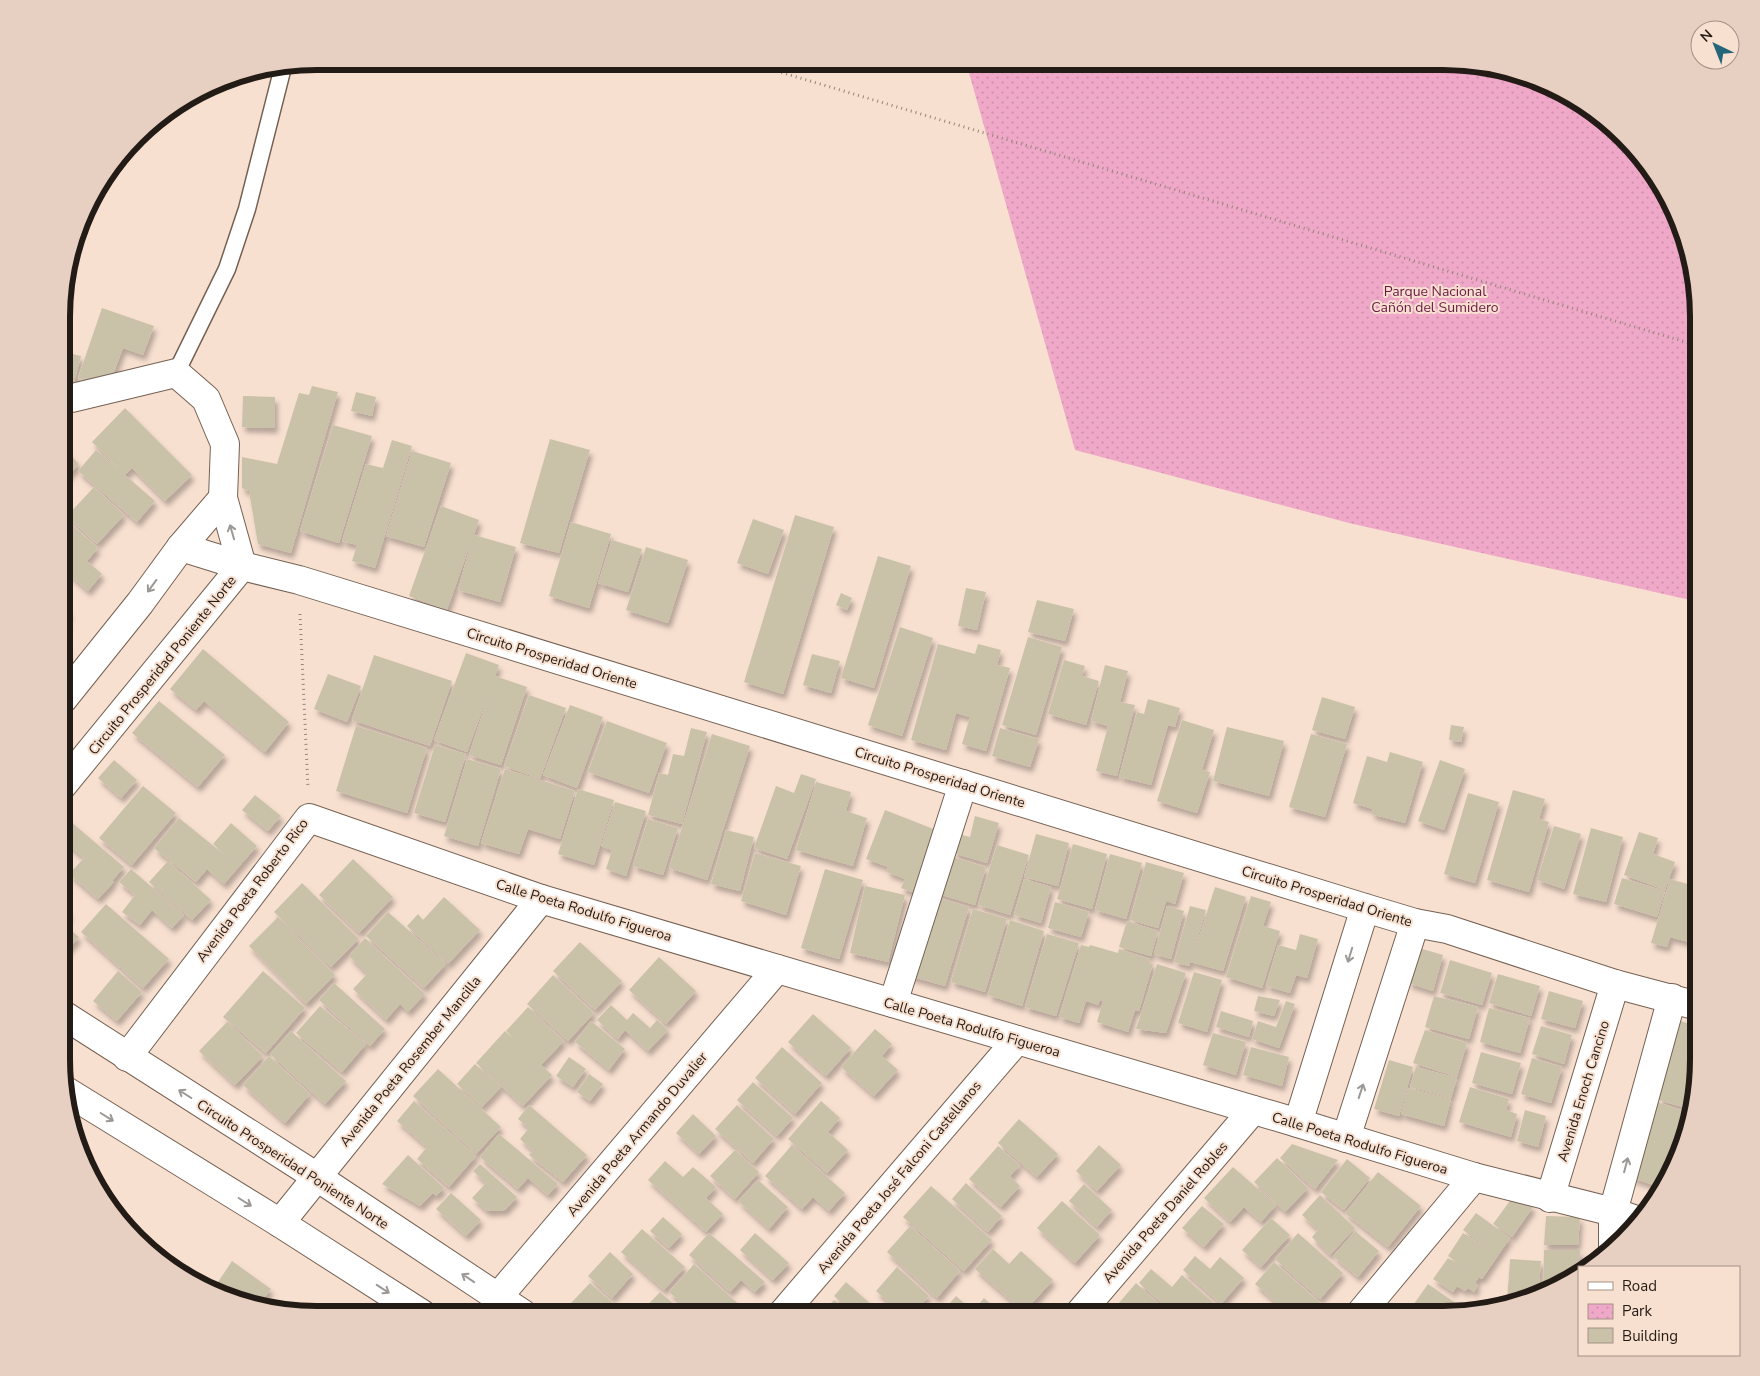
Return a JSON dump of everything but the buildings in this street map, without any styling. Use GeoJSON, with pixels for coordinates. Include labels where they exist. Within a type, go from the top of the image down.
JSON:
{"type":"FeatureCollection","features":[{"type":"Feature","properties":{"kind":"street"},"geometry":{"type":"LineString","coordinates":[[70,398],[176,373],[206,399],[225,444],[223,498],[242,566]]}},
{"type":"Feature","properties":{"kind":"street"},"geometry":{"type":"LineString","coordinates":[[70,690],[140,603],[181,547],[223,498]]}},
{"type":"Feature","properties":{"kind":"street","name":"Circuito Prosperidad Oriente"},"geometry":{"type":"LineString","coordinates":[[181,547],[242,566],[299,580],[1365,908],[1447,929],[1615,984],[1690,1004]]}},
{"type":"Feature","properties":{"kind":"street","name":"Circuito Prosperidad Poniente Norte"},"geometry":{"type":"LineString","coordinates":[[70,776],[242,566]]}},
{"type":"Feature","properties":{"kind":"street"},"geometry":{"type":"LineString","coordinates":[[893,1003],[963,784]]}},
{"type":"Feature","properties":{"kind":"street","name":"Calle Poeta Rodulfo Figueroa"},"geometry":{"type":"LineString","coordinates":[[309,818],[541,899],[1474,1177],[1550,1198],[1613,1212],[1632,1218]]}},
{"type":"Feature","properties":{"kind":"street","name":"Avenida Poeta Roberto Rico"},"geometry":{"type":"LineString","coordinates":[[127,1057],[309,818]]}},
{"type":"Feature","properties":{"kind":"street","name":"Avenida Poeta Rosember Mancilla"},"geometry":{"type":"LineString","coordinates":[[280,1223],[541,899]]}},
{"type":"Feature","properties":{"kind":"street"},"geometry":{"type":"LineString","coordinates":[[1298,1123],[1365,908]]}},
{"type":"Feature","properties":{"kind":"street"},"geometry":{"type":"LineString","coordinates":[[1346,1138],[1415,922]]}},
{"type":"Feature","properties":{"kind":"street","name":"Avenida Poeta Armando Duvalier"},"geometry":{"type":"LineString","coordinates":[[497,1298],[777,969]]}},
{"type":"Feature","properties":{"kind":"street","name":"Avenida Enoch Cancino"},"geometry":{"type":"LineString","coordinates":[[1550,1198],[1615,984]]}},
{"type":"Feature","properties":{"kind":"street"},"geometry":{"type":"LineString","coordinates":[[1613,1239],[1613,1212],[1672,998]]}},
{"type":"Feature","properties":{"kind":"street","name":"Circuito Prosperidad Poniente Norte"},"geometry":{"type":"LineString","coordinates":[[70,1019],[316,1177],[510,1306]]}},
{"type":"Feature","properties":{"kind":"street","name":"Avenida Poeta José Falconi Castellanos"},"geometry":{"type":"LineString","coordinates":[[789,1306],[1017,1040]]}},
{"type":"Feature","properties":{"kind":"street"},"geometry":{"type":"LineString","coordinates":[[73,1095],[280,1223],[410,1306]]}},
{"type":"Feature","properties":{"kind":"street","name":"Avenida Poeta Daniel Robles"},"geometry":{"type":"LineString","coordinates":[[1086,1306],[1253,1110]]}},
{"type":"Feature","properties":{"kind":"street"},"geometry":{"type":"LineString","coordinates":[[1366,1306],[1474,1177]]}},
{"type":"Feature","properties":{"kind":"lane"},"geometry":{"type":"LineString","coordinates":[[176,373],[227,269],[247,209],[282,73]]}},
{"type":"Feature","properties":{"kind":"path"},"geometry":{"type":"LineString","coordinates":[[771,70],[1690,343]]}},
{"type":"Feature","properties":{"kind":"path","name":"Avenida Poeta Roberto Rico"},"geometry":{"type":"LineString","coordinates":[[299,580],[309,818]]}},
{"type":"Feature","properties":{"kind":"green space","name":"Parque Nacional Cañón del Sumidero"},"geometry":{"type":"Polygon","coordinates":[[[968,70],[1443,70],[1475,72],[1507,78],[1552,95],[1566,103],[1593,121],[1618,142],[1639,167],[1657,194],[1677,238],[1688,285],[1690,317],[1690,600],[1349,523],[1075,450],[968,70]]]}}]}
